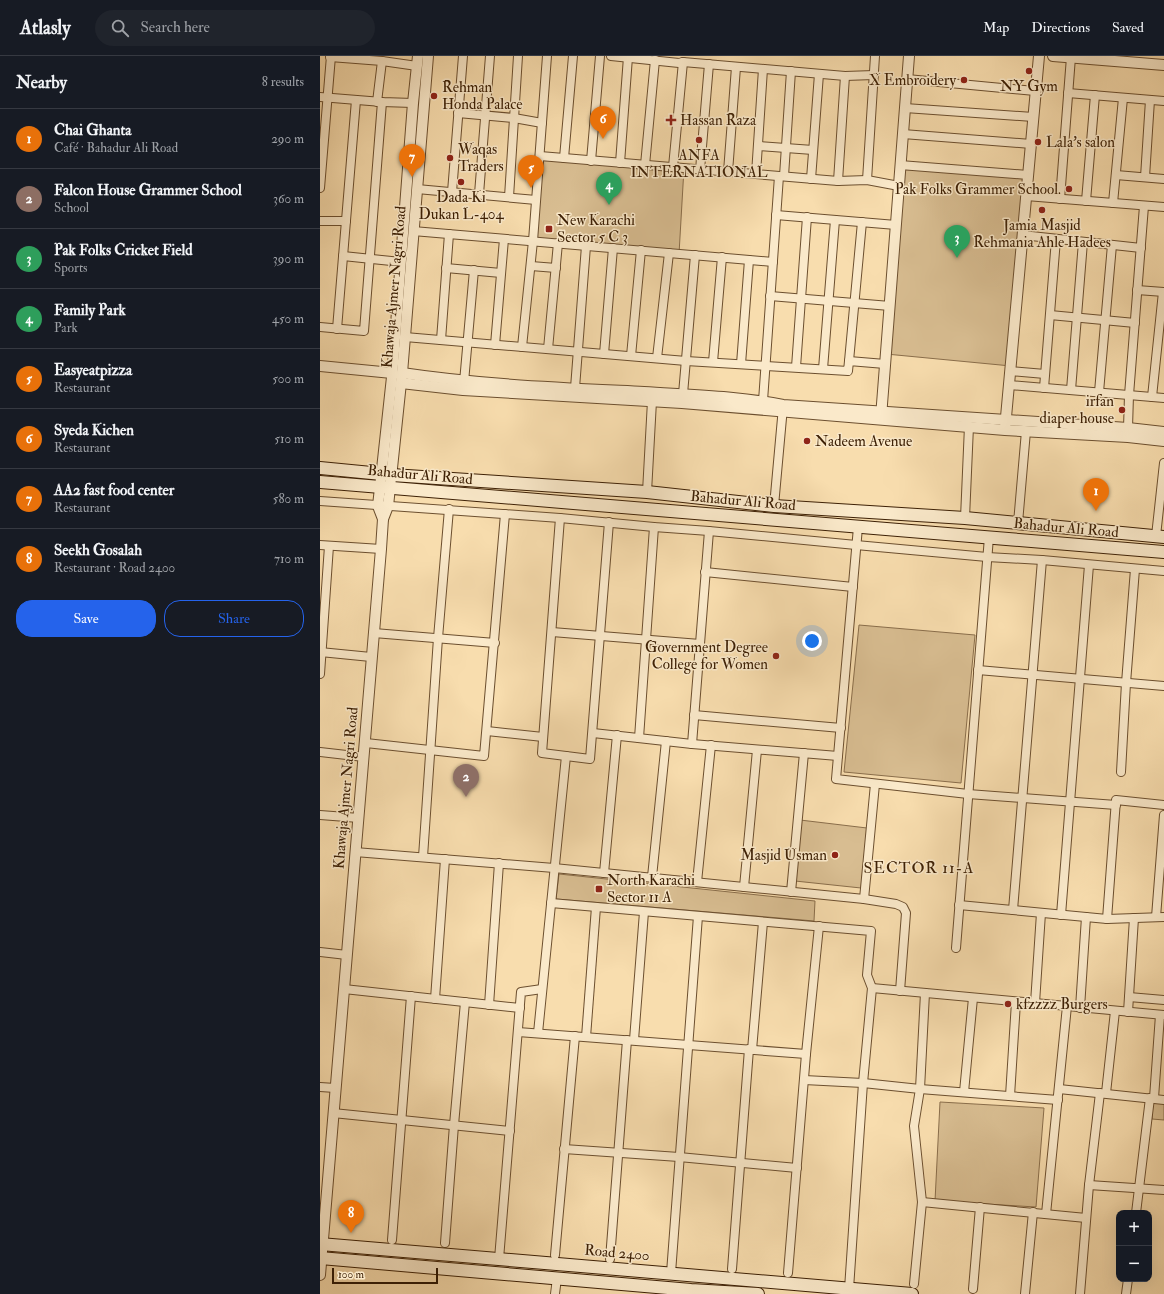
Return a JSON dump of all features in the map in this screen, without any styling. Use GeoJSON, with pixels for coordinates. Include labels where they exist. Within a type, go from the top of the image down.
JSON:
{"type":"FeatureCollection","features":[{"type":"Feature","properties":{"kind":"main road","name":"Bahadur Ali Road"},"geometry":{"type":"LineString","coordinates":[[320,468],[646,492],[774,506],[965,518],[1160,536]]}},
{"type":"Feature","properties":{"kind":"main road","name":"Bahadur Ali Road"},"geometry":{"type":"LineString","coordinates":[[320,482],[1164,552]]}},
{"type":"Feature","properties":{"kind":"main road"},"geometry":{"type":"LineString","coordinates":[[936,533],[938,516]]}},
{"type":"Feature","properties":{"kind":"main road","name":"Road 2400"},"geometry":{"type":"LineString","coordinates":[[321,1244],[848,1289],[913,1289]]}},
{"type":"Feature","properties":{"kind":"main road","name":"Road 2400"},"geometry":{"type":"LineString","coordinates":[[321,1258],[557,1278],[691,1292],[741,1292],[758,1294]]}},
{"type":"Feature","properties":{"kind":"main road"},"geometry":{"type":"LineString","coordinates":[[741,1279],[741,1292]]}},
{"type":"Feature","properties":{"kind":"street"},"geometry":{"type":"LineString","coordinates":[[320,188],[324,98],[331,56],[382,61],[418,61]]}},
{"type":"Feature","properties":{"kind":"street","name":"Khawaja Ajmer Nagri Road"},"geometry":{"type":"LineString","coordinates":[[320,1275],[323,1194],[336,1088],[355,852],[366,743],[383,506],[398,376],[405,337],[428,56]]}},
{"type":"Feature","properties":{"kind":"street"},"geometry":{"type":"LineString","coordinates":[[452,192],[463,56]]}},
{"type":"Feature","properties":{"kind":"street"},"geometry":{"type":"LineString","coordinates":[[479,194],[490,56]]}},
{"type":"Feature","properties":{"kind":"street"},"geometry":{"type":"LineString","coordinates":[[509,197],[518,56]]}},
{"type":"Feature","properties":{"kind":"street"},"geometry":{"type":"LineString","coordinates":[[522,347],[534,241],[547,56]]}},
{"type":"Feature","properties":{"kind":"street"},"geometry":{"type":"LineString","coordinates":[[564,158],[573,56]]}},
{"type":"Feature","properties":{"kind":"street"},"geometry":{"type":"LineString","coordinates":[[591,161],[600,56]]}},
{"type":"Feature","properties":{"kind":"street"},"geometry":{"type":"LineString","coordinates":[[610,56],[655,60],[680,60],[845,76],[874,75]]}},
{"type":"Feature","properties":{"kind":"street"},"geometry":{"type":"LineString","coordinates":[[866,180],[875,56]]}},
{"type":"Feature","properties":{"kind":"street"},"geometry":{"type":"LineString","coordinates":[[882,415],[909,56]]}},
{"type":"Feature","properties":{"kind":"street"},"geometry":{"type":"LineString","coordinates":[[1006,425],[1038,56]]}},
{"type":"Feature","properties":{"kind":"street"},"geometry":{"type":"LineString","coordinates":[[1053,56],[1124,59],[1164,65]]}},
{"type":"Feature","properties":{"kind":"street"},"geometry":{"type":"LineString","coordinates":[[1060,198],[1071,57]]}},
{"type":"Feature","properties":{"kind":"street"},"geometry":{"type":"LineString","coordinates":[[620,163],[628,58]]}},
{"type":"Feature","properties":{"kind":"street"},"geometry":{"type":"LineString","coordinates":[[646,165],[655,60]]}},
{"type":"Feature","properties":{"kind":"street"},"geometry":{"type":"LineString","coordinates":[[673,167],[680,60]]}},
{"type":"Feature","properties":{"kind":"street"},"geometry":{"type":"LineString","coordinates":[[320,328],[364,331],[382,61]]}},
{"type":"Feature","properties":{"kind":"street","name":"Khawaja Ajmer Nagri Road"},"geometry":{"type":"LineString","coordinates":[[398,376],[401,262],[413,103],[418,61]]}},
{"type":"Feature","properties":{"kind":"street"},"geometry":{"type":"LineString","coordinates":[[700,170],[709,64]]}},
{"type":"Feature","properties":{"kind":"street"},"geometry":{"type":"LineString","coordinates":[[728,172],[736,66]]}},
{"type":"Feature","properties":{"kind":"street"},"geometry":{"type":"LineString","coordinates":[[756,174],[763,69]]}},
{"type":"Feature","properties":{"kind":"street"},"geometry":{"type":"LineString","coordinates":[[763,401],[772,262],[776,215],[786,148],[791,71]]}},
{"type":"Feature","properties":{"kind":"street"},"geometry":{"type":"LineString","coordinates":[[811,179],[819,74]]}},
{"type":"Feature","properties":{"kind":"street"},"geometry":{"type":"LineString","coordinates":[[838,181],[845,76]]}},
{"type":"Feature","properties":{"kind":"street"},"geometry":{"type":"LineString","coordinates":[[907,79],[1035,91]]}},
{"type":"Feature","properties":{"kind":"street"},"geometry":{"type":"LineString","coordinates":[[1068,93],[1164,101]]}},
{"type":"Feature","properties":{"kind":"street"},"geometry":{"type":"LineString","coordinates":[[1086,201],[1095,95]]}},
{"type":"Feature","properties":{"kind":"street"},"geometry":{"type":"LineString","coordinates":[[324,98],[413,103]]}},
{"type":"Feature","properties":{"kind":"street"},"geometry":{"type":"LineString","coordinates":[[1113,203],[1123,98]]}},
{"type":"Feature","properties":{"kind":"street"},"geometry":{"type":"LineString","coordinates":[[337,329],[356,100]]}},
{"type":"Feature","properties":{"kind":"street"},"geometry":{"type":"LineString","coordinates":[[1145,177],[1150,100]]}},
{"type":"Feature","properties":{"kind":"street"},"geometry":{"type":"LineString","coordinates":[[905,108],[1033,117]]}},
{"type":"Feature","properties":{"kind":"street"},"geometry":{"type":"LineString","coordinates":[[458,113],[514,118],[542,123]]}},
{"type":"Feature","properties":{"kind":"street"},"geometry":{"type":"LineString","coordinates":[[903,134],[1031,144]]}},
{"type":"Feature","properties":{"kind":"street"},"geometry":{"type":"LineString","coordinates":[[758,146],[814,150]]}},
{"type":"Feature","properties":{"kind":"street"},"geometry":{"type":"LineString","coordinates":[[540,156],[838,181],[866,180],[899,186]]}},
{"type":"Feature","properties":{"kind":"street"},"geometry":{"type":"LineString","coordinates":[[900,165],[1028,175]]}},
{"type":"Feature","properties":{"kind":"street"},"geometry":{"type":"LineString","coordinates":[[1116,175],[1164,178]]}},
{"type":"Feature","properties":{"kind":"street"},"geometry":{"type":"LineString","coordinates":[[417,189],[536,200]]}},
{"type":"Feature","properties":{"kind":"street"},"geometry":{"type":"LineString","coordinates":[[1026,196],[1164,207]]}},
{"type":"Feature","properties":{"kind":"street"},"geometry":{"type":"LineString","coordinates":[[1128,428],[1129,395],[1144,206]]}},
{"type":"Feature","properties":{"kind":"street"},"geometry":{"type":"LineString","coordinates":[[776,215],[896,225]]}},
{"type":"Feature","properties":{"kind":"street"},"geometry":{"type":"LineString","coordinates":[[796,367],[807,217]]}},
{"type":"Feature","properties":{"kind":"street"},"geometry":{"type":"LineString","coordinates":[[823,369],[835,220]]}},
{"type":"Feature","properties":{"kind":"street"},"geometry":{"type":"LineString","coordinates":[[320,221],[346,222]]}},
{"type":"Feature","properties":{"kind":"street"},"geometry":{"type":"LineString","coordinates":[[405,337],[686,361],[848,371],[862,222]]}},
{"type":"Feature","properties":{"kind":"street"},"geometry":{"type":"LineString","coordinates":[[413,231],[772,262]]}},
{"type":"Feature","properties":{"kind":"street"},"geometry":{"type":"LineString","coordinates":[[441,340],[449,234]]}},
{"type":"Feature","properties":{"kind":"street"},"geometry":{"type":"LineString","coordinates":[[1022,236],[1141,248]]}},
{"type":"Feature","properties":{"kind":"street"},"geometry":{"type":"LineString","coordinates":[[495,345],[504,239]]}},
{"type":"Feature","properties":{"kind":"street"},"geometry":{"type":"LineString","coordinates":[[1044,388],[1056,239]]}},
{"type":"Feature","properties":{"kind":"street"},"geometry":{"type":"LineString","coordinates":[[1071,390],[1083,242]]}},
{"type":"Feature","properties":{"kind":"street"},"geometry":{"type":"LineString","coordinates":[[548,349],[558,243]]}},
{"type":"Feature","properties":{"kind":"street"},"geometry":{"type":"LineString","coordinates":[[1099,392],[1112,245]]}},
{"type":"Feature","properties":{"kind":"street"},"geometry":{"type":"LineString","coordinates":[[575,388],[586,246]]}},
{"type":"Feature","properties":{"kind":"street"},"geometry":{"type":"LineString","coordinates":[[604,354],[613,248]]}},
{"type":"Feature","properties":{"kind":"street"},"geometry":{"type":"LineString","coordinates":[[631,356],[640,250]]}},
{"type":"Feature","properties":{"kind":"street"},"geometry":{"type":"LineString","coordinates":[[657,358],[669,253]]}},
{"type":"Feature","properties":{"kind":"street"},"geometry":{"type":"LineString","coordinates":[[683,394],[695,255]]}},
{"type":"Feature","properties":{"kind":"street"},"geometry":{"type":"LineString","coordinates":[[343,256],[401,262]]}},
{"type":"Feature","properties":{"kind":"street"},"geometry":{"type":"LineString","coordinates":[[713,362],[722,258]]}},
{"type":"Feature","properties":{"kind":"street"},"geometry":{"type":"LineString","coordinates":[[741,364],[749,260]]}},
{"type":"Feature","properties":{"kind":"street"},"geometry":{"type":"LineString","coordinates":[[531,266],[556,268]]}},
{"type":"Feature","properties":{"kind":"street"},"geometry":{"type":"LineString","coordinates":[[446,268],[501,273]]}},
{"type":"Feature","properties":{"kind":"street"},"geometry":{"type":"LineString","coordinates":[[464,382],[474,270]]}},
{"type":"Feature","properties":{"kind":"street"},"geometry":{"type":"LineString","coordinates":[[1137,290],[1164,292],[1152,397]]}},
{"type":"Feature","properties":{"kind":"street"},"geometry":{"type":"LineString","coordinates":[[770,296],[890,306]]}},
{"type":"Feature","properties":{"kind":"street"},"geometry":{"type":"LineString","coordinates":[[1050,315],[1135,323]]}},
{"type":"Feature","properties":{"kind":"street"},"geometry":{"type":"LineString","coordinates":[[849,362],[885,364]]}},
{"type":"Feature","properties":{"kind":"street"},"geometry":{"type":"LineString","coordinates":[[320,366],[398,376],[464,382],[683,394],[763,401],[783,408]]}},
{"type":"Feature","properties":{"kind":"street"},"geometry":{"type":"LineString","coordinates":[[1010,371],[1045,374]]}},
{"type":"Feature","properties":{"kind":"street"},"geometry":{"type":"LineString","coordinates":[[398,376],[463,390],[882,415],[1006,425],[1026,431],[1128,437],[1164,441]]}},
{"type":"Feature","properties":{"kind":"street"},"geometry":{"type":"LineString","coordinates":[[1009,385],[1164,398]]}},
{"type":"Feature","properties":{"kind":"street"},"geometry":{"type":"LineString","coordinates":[[646,492],[652,401]]}},
{"type":"Feature","properties":{"kind":"street"},"geometry":{"type":"LineString","coordinates":[[774,506],[783,408]]}},
{"type":"Feature","properties":{"kind":"street"},"geometry":{"type":"LineString","coordinates":[[882,415],[969,426],[1006,425],[1128,428],[1164,432]]}},
{"type":"Feature","properties":{"kind":"street"},"geometry":{"type":"LineString","coordinates":[[965,518],[969,426]]}},
{"type":"Feature","properties":{"kind":"street"},"geometry":{"type":"LineString","coordinates":[[1018,523],[1026,431]]}},
{"type":"Feature","properties":{"kind":"street"},"geometry":{"type":"LineString","coordinates":[[1160,536],[1164,464]]}},
{"type":"Feature","properties":{"kind":"street"},"geometry":{"type":"LineString","coordinates":[[320,501],[450,509],[609,522],[654,528],[709,531],[856,546],[1164,571]]}},
{"type":"Feature","properties":{"kind":"street"},"geometry":{"type":"LineString","coordinates":[[423,857],[438,638],[450,509]]}},
{"type":"Feature","properties":{"kind":"street"},"geometry":{"type":"LineString","coordinates":[[366,743],[484,756],[505,514]]}},
{"type":"Feature","properties":{"kind":"street"},"geometry":{"type":"LineString","coordinates":[[560,518],[542,753],[590,759],[609,522]]}},
{"type":"Feature","properties":{"kind":"street"},"geometry":{"type":"LineString","coordinates":[[858,527],[836,779],[968,794],[1116,806]]}},
{"type":"Feature","properties":{"kind":"street"},"geometry":{"type":"LineString","coordinates":[[639,738],[654,528]]}},
{"type":"Feature","properties":{"kind":"street"},"geometry":{"type":"LineString","coordinates":[[692,744],[709,531]]}},
{"type":"Feature","properties":{"kind":"street"},"geometry":{"type":"LineString","coordinates":[[956,948],[989,537]]}},
{"type":"Feature","properties":{"kind":"street"},"geometry":{"type":"LineString","coordinates":[[320,545],[381,550]]}},
{"type":"Feature","properties":{"kind":"street"},"geometry":{"type":"LineString","coordinates":[[320,674],[329,546]]}},
{"type":"Feature","properties":{"kind":"street"},"geometry":{"type":"LineString","coordinates":[[1013,910],[1042,560]]}},
{"type":"Feature","properties":{"kind":"street"},"geometry":{"type":"LineString","coordinates":[[1060,914],[1089,565]]}},
{"type":"Feature","properties":{"kind":"street"},"geometry":{"type":"LineString","coordinates":[[1121,772],[1135,569]]}},
{"type":"Feature","properties":{"kind":"street"},"geometry":{"type":"LineString","coordinates":[[705,572],[853,587]]}},
{"type":"Feature","properties":{"kind":"street"},"geometry":{"type":"LineString","coordinates":[[552,632],[700,644]]}},
{"type":"Feature","properties":{"kind":"street"},"geometry":{"type":"LineString","coordinates":[[374,633],[494,643]]}},
{"type":"Feature","properties":{"kind":"street"},"geometry":{"type":"LineString","coordinates":[[321,652],[371,657]]}},
{"type":"Feature","properties":{"kind":"street"},"geometry":{"type":"LineString","coordinates":[[978,670],[1164,686]]}},
{"type":"Feature","properties":{"kind":"street"},"geometry":{"type":"LineString","coordinates":[[694,715],[841,728]]}},
{"type":"Feature","properties":{"kind":"street"},"geometry":{"type":"LineString","coordinates":[[487,731],[543,737]]}},
{"type":"Feature","properties":{"kind":"street"},"geometry":{"type":"LineString","coordinates":[[593,732],[692,744],[838,756]]}},
{"type":"Feature","properties":{"kind":"street"},"geometry":{"type":"LineString","coordinates":[[604,873],[617,735]]}},
{"type":"Feature","properties":{"kind":"street"},"geometry":{"type":"LineString","coordinates":[[652,878],[666,741]]}},
{"type":"Feature","properties":{"kind":"street"},"geometry":{"type":"LineString","coordinates":[[697,882],[711,745]]}},
{"type":"Feature","properties":{"kind":"street"},"geometry":{"type":"LineString","coordinates":[[744,887],[757,750]]}},
{"type":"Feature","properties":{"kind":"street"},"geometry":{"type":"LineString","coordinates":[[320,752],[364,756]]}},
{"type":"Feature","properties":{"kind":"street"},"geometry":{"type":"LineString","coordinates":[[791,892],[804,753]]}},
{"type":"Feature","properties":{"kind":"street"},"geometry":{"type":"LineString","coordinates":[[538,1033],[566,756]]}},
{"type":"Feature","properties":{"kind":"street"},"geometry":{"type":"LineString","coordinates":[[864,899],[875,784]]}},
{"type":"Feature","properties":{"kind":"street"},"geometry":{"type":"LineString","coordinates":[[1106,919],[1116,800],[1164,805]]}},
{"type":"Feature","properties":{"kind":"street"},"geometry":{"type":"LineString","coordinates":[[320,815],[358,818]]}},
{"type":"Feature","properties":{"kind":"street"},"geometry":{"type":"LineString","coordinates":[[959,905],[1106,919],[1160,917],[1164,816]]}},
{"type":"Feature","properties":{"kind":"street"},"geometry":{"type":"LineString","coordinates":[[355,852],[554,868],[864,899],[896,904],[903,907],[906,913],[900,991]]}},
{"type":"Feature","properties":{"kind":"street"},"geometry":{"type":"LineString","coordinates":[[435,999],[445,859]]}},
{"type":"Feature","properties":{"kind":"street"},"geometry":{"type":"LineString","coordinates":[[489,1004],[499,863]]}},
{"type":"Feature","properties":{"kind":"street"},"geometry":{"type":"LineString","coordinates":[[551,903],[871,931],[867,975],[872,988],[862,1083],[848,1289]]}},
{"type":"Feature","properties":{"kind":"street"},"geometry":{"type":"LineString","coordinates":[[586,1037],[596,907]]}},
{"type":"Feature","properties":{"kind":"street"},"geometry":{"type":"LineString","coordinates":[[610,1259],[618,1152],[644,912]]}},
{"type":"Feature","properties":{"kind":"street"},"geometry":{"type":"LineString","coordinates":[[1035,1003],[1041,913]]}},
{"type":"Feature","properties":{"kind":"street"},"geometry":{"type":"LineString","coordinates":[[671,1273],[698,916]]}},
{"type":"Feature","properties":{"kind":"street"},"geometry":{"type":"LineString","coordinates":[[1080,1008],[1086,917]]}},
{"type":"Feature","properties":{"kind":"street"},"geometry":{"type":"LineString","coordinates":[[1128,1012],[1134,918]]}},
{"type":"Feature","properties":{"kind":"street"},"geometry":{"type":"LineString","coordinates":[[732,1269],[740,1163],[763,922]]}},
{"type":"Feature","properties":{"kind":"street"},"geometry":{"type":"LineString","coordinates":[[788,1273],[806,1054],[819,926]]}},
{"type":"Feature","properties":{"kind":"street"},"geometry":{"type":"LineString","coordinates":[[320,952],[347,955]]}},
{"type":"Feature","properties":{"kind":"street"},"geometry":{"type":"LineString","coordinates":[[872,988],[1162,1015],[1136,1210]]}},
{"type":"Feature","properties":{"kind":"street"},"geometry":{"type":"LineString","coordinates":[[344,989],[520,1008]]}},
{"type":"Feature","properties":{"kind":"street"},"geometry":{"type":"LineString","coordinates":[[499,1259],[521,992],[542,989]]}},
{"type":"Feature","properties":{"kind":"street"},"geometry":{"type":"LineString","coordinates":[[913,1289],[922,1202],[914,1126],[920,1089],[925,993]]}},
{"type":"Feature","properties":{"kind":"street"},"geometry":{"type":"LineString","coordinates":[[392,1240],[400,1120],[411,996]]}},
{"type":"Feature","properties":{"kind":"street"},"geometry":{"type":"LineString","coordinates":[[1129,997],[1164,1000]]}},
{"type":"Feature","properties":{"kind":"street"},"geometry":{"type":"LineString","coordinates":[[964,1092],[973,998]]}},
{"type":"Feature","properties":{"kind":"street"},"geometry":{"type":"LineString","coordinates":[[445,1243],[465,1002]]}},
{"type":"Feature","properties":{"kind":"street"},"geometry":{"type":"LineString","coordinates":[[1010,1096],[1016,1002]]}},
{"type":"Feature","properties":{"kind":"street"},"geometry":{"type":"LineString","coordinates":[[1046,1214],[1067,1006]]}},
{"type":"Feature","properties":{"kind":"street"},"geometry":{"type":"LineString","coordinates":[[1080,1294],[1089,1185],[1114,1011]]}},
{"type":"Feature","properties":{"kind":"street"},"geometry":{"type":"LineString","coordinates":[[518,1032],[806,1054]]}},
{"type":"Feature","properties":{"kind":"street"},"geometry":{"type":"LineString","coordinates":[[555,1255],[575,1036]]}},
{"type":"Feature","properties":{"kind":"street"},"geometry":{"type":"LineString","coordinates":[[804,1080],[862,1083],[1058,1100]]}},
{"type":"Feature","properties":{"kind":"street"},"geometry":{"type":"LineString","coordinates":[[320,1087],[336,1088]]}},
{"type":"Feature","properties":{"kind":"street"},"geometry":{"type":"LineString","coordinates":[[1059,1089],[1164,1100]]}},
{"type":"Feature","properties":{"kind":"street"},"geometry":{"type":"LineString","coordinates":[[333,1114],[510,1131]]}},
{"type":"Feature","properties":{"kind":"street"},"geometry":{"type":"LineString","coordinates":[[564,1148],[797,1168]]}},
{"type":"Feature","properties":{"kind":"street"},"geometry":{"type":"LineString","coordinates":[[1089,1185],[1164,1190]]}},
{"type":"Feature","properties":{"kind":"street"},"geometry":{"type":"LineString","coordinates":[[922,1202],[1086,1218]]}},
{"type":"Feature","properties":{"kind":"street"},"geometry":{"type":"LineString","coordinates":[[973,1290],[980,1207]]}},
{"type":"Feature","properties":{"kind":"street"},"geometry":{"type":"LineString","coordinates":[[1025,1294],[1033,1212]]}},
{"type":"Feature","properties":{"kind":"street"},"geometry":{"type":"LineString","coordinates":[[555,1294],[557,1278]]}},
{"type":"Feature","properties":{"kind":"street"},"geometry":{"type":"LineString","coordinates":[[1126,1294],[1128,1282]]}},
{"type":"Feature","properties":{"kind":"shaded area"},"geometry":{"type":"Polygon","coordinates":[[[540,156],[684,168],[679,254],[533,241],[540,156]]]}},
{"type":"Feature","properties":{"kind":"shaded area"},"geometry":{"type":"Polygon","coordinates":[[[900,165],[1028,175],[1011,366],[886,354],[900,165]]]}},
{"type":"Feature","properties":{"kind":"shaded area"},"geometry":{"type":"Polygon","coordinates":[[[859,625],[975,635],[961,783],[844,772],[859,625]]]}},
{"type":"Feature","properties":{"kind":"shaded area","name":"Masjid Usman"},"geometry":{"type":"Polygon","coordinates":[[[800,820],[867,828],[861,888],[795,881],[800,820]]]}},
{"type":"Feature","properties":{"kind":"shaded area"},"geometry":{"type":"Polygon","coordinates":[[[559,874],[815,901],[814,921],[556,899],[559,874]]]}},
{"type":"Feature","properties":{"kind":"shaded area"},"geometry":{"type":"Polygon","coordinates":[[[940,1102],[1044,1108],[1036,1207],[935,1201],[940,1102]]]}},
{"type":"Feature","properties":{"kind":"shaded area"},"geometry":{"type":"Polygon","coordinates":[[[1153,1102],[1164,1103],[1164,1120],[1152,1119],[1153,1102]]]}},
{"type":"Feature","properties":{"kind":"place","name":"NY Gym"},"geometry":{"type":"Point","coordinates":[1029,71]}},
{"type":"Feature","properties":{"kind":"place","name":"X Embroidery"},"geometry":{"type":"Point","coordinates":[964,80]}},
{"type":"Feature","properties":{"kind":"place","name":"Rehman Honda Palace"},"geometry":{"type":"Point","coordinates":[434,96]}},
{"type":"Feature","properties":{"kind":"place","name":"Hassan Raza"},"geometry":{"type":"Point","coordinates":[671,120]}},
{"type":"Feature","properties":{"kind":"place","name":"Syeda Kichen"},"geometry":{"type":"Point","coordinates":[603,139]}},
{"type":"Feature","properties":{"kind":"place","name":"ANFA INTERNATIONAL"},"geometry":{"type":"Point","coordinates":[699,140]}},
{"type":"Feature","properties":{"kind":"place","name":"Lala's salon"},"geometry":{"type":"Point","coordinates":[1038,142]}},
{"type":"Feature","properties":{"kind":"place","name":"Waqas Traders"},"geometry":{"type":"Point","coordinates":[450,158]}},
{"type":"Feature","properties":{"kind":"place","name":"AA2 fast food center"},"geometry":{"type":"Point","coordinates":[412,177]}},
{"type":"Feature","properties":{"kind":"place","name":"Dada Ki Dukan L-404"},"geometry":{"type":"Point","coordinates":[461,182]}},
{"type":"Feature","properties":{"kind":"place","name":"Easyeatpizza"},"geometry":{"type":"Point","coordinates":[531,188]}},
{"type":"Feature","properties":{"kind":"place","name":"Pak Folks Grammer School."},"geometry":{"type":"Point","coordinates":[1069,189]}},
{"type":"Feature","properties":{"kind":"place","name":"Family Park"},"geometry":{"type":"Point","coordinates":[609,205]}},
{"type":"Feature","properties":{"kind":"place","name":"Jamia Masjid Rehmania Ahle Hadees"},"geometry":{"type":"Point","coordinates":[1042,210]}},
{"type":"Feature","properties":{"kind":"place","name":"New Karachi Sector 5 C 3"},"geometry":{"type":"Point","coordinates":[549,229]}},
{"type":"Feature","properties":{"kind":"place","name":"Pak Folks Cricket Field"},"geometry":{"type":"Point","coordinates":[957,258]}},
{"type":"Feature","properties":{"kind":"place","name":"irfan diaper house"},"geometry":{"type":"Point","coordinates":[1122,410]}},
{"type":"Feature","properties":{"kind":"place","name":"Nadeem Avenue"},"geometry":{"type":"Point","coordinates":[807,441]}},
{"type":"Feature","properties":{"kind":"place","name":"Chai Ghanta"},"geometry":{"type":"Point","coordinates":[1096,511]}},
{"type":"Feature","properties":{"kind":"place","name":"Government Degree College for Women"},"geometry":{"type":"Point","coordinates":[776,656]}},
{"type":"Feature","properties":{"kind":"place","name":"Falcon House Grammer School"},"geometry":{"type":"Point","coordinates":[466,797]}},
{"type":"Feature","properties":{"kind":"place","name":"Masjid Usman"},"geometry":{"type":"Point","coordinates":[835,855]}},
{"type":"Feature","properties":{"kind":"place","name":"North Karachi Sector 11 A"},"geometry":{"type":"Point","coordinates":[599,889]}},
{"type":"Feature","properties":{"kind":"place","name":"kfzzzz Burgers"},"geometry":{"type":"Point","coordinates":[1008,1004]}},
{"type":"Feature","properties":{"kind":"place","name":"Seekh Gosalah"},"geometry":{"type":"Point","coordinates":[351,1233]}},
{"type":"Feature","properties":{"kind":"district","name":"SECTOR 11-A"},"geometry":{"type":"Point","coordinates":[919,868]}}]}
